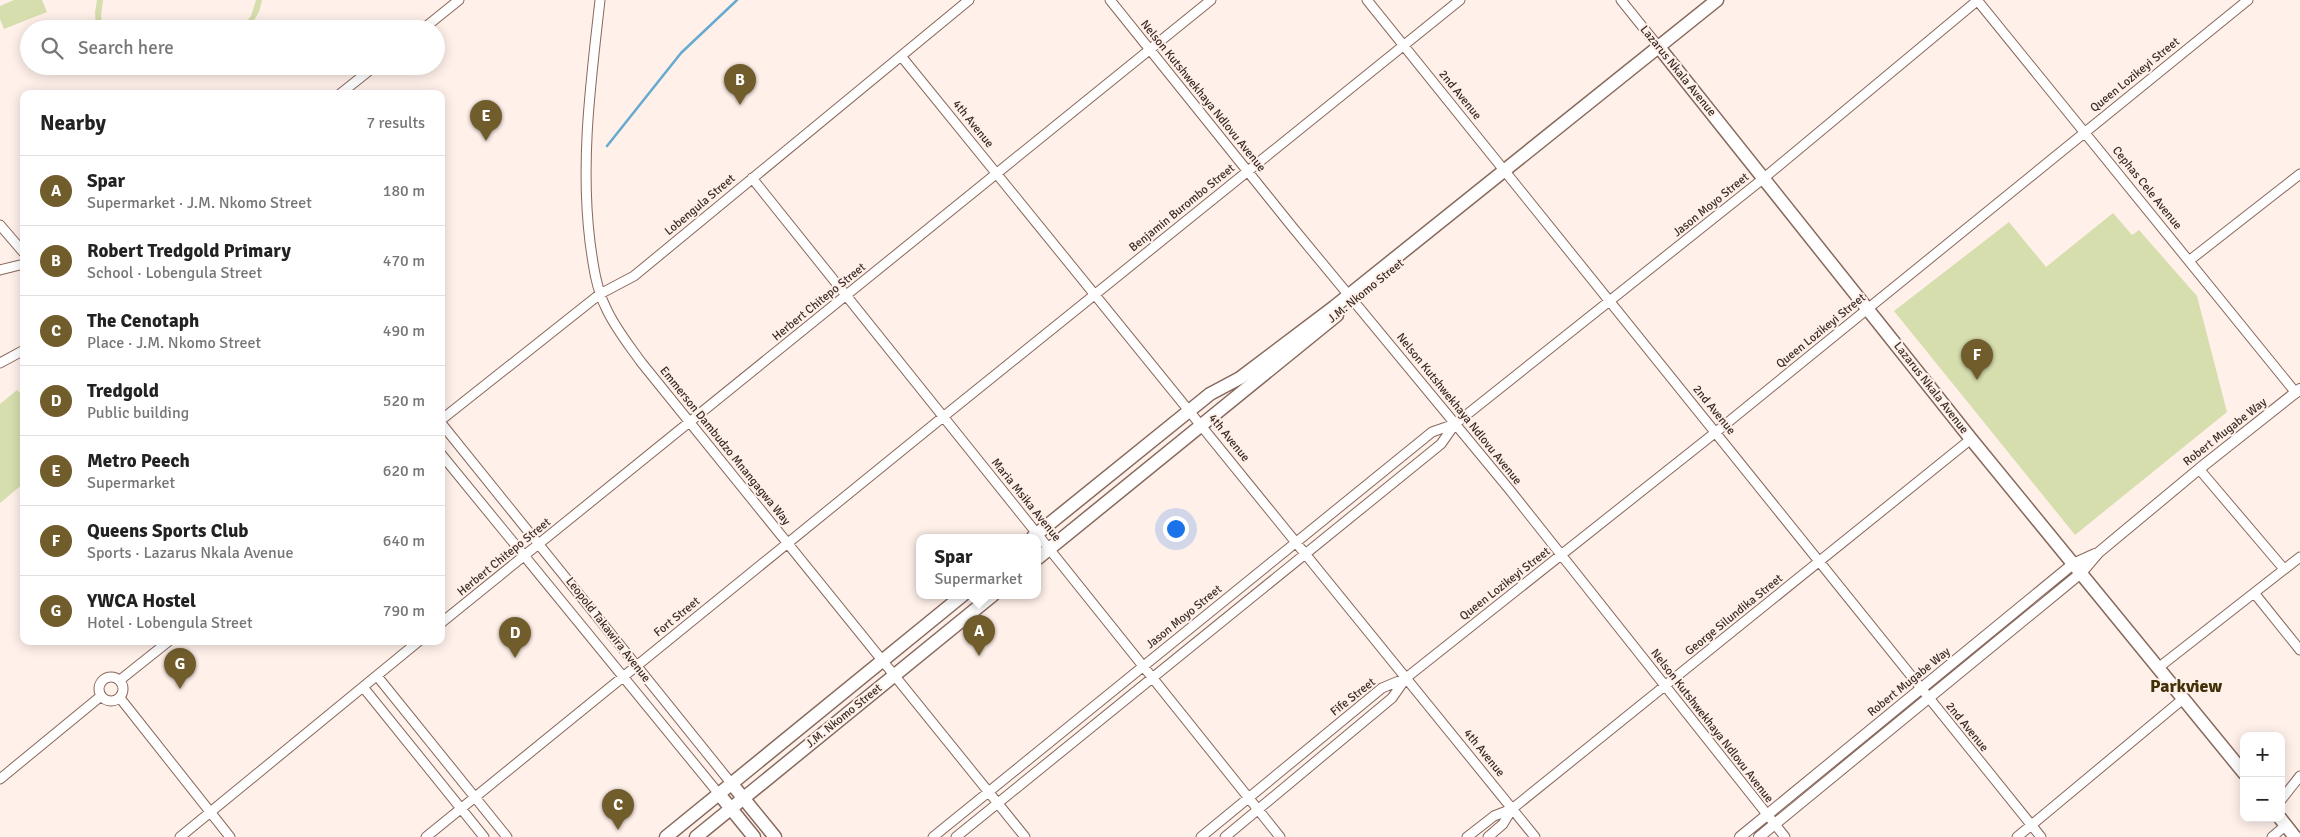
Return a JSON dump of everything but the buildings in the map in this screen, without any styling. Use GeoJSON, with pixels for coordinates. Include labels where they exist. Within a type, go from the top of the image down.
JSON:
{"type":"FeatureCollection","features":[{"type":"Feature","properties":{"kind":"highway","name":"J.M. Nkomo Street"},"geometry":{"type":"LineString","coordinates":[[1041,556],[1352,298],[1660,49],[1716,0]]}},
{"type":"Feature","properties":{"kind":"highway","name":"Lazarus Nkala Avenue"},"geometry":{"type":"LineString","coordinates":[[1660,49],[1971,439],[2240,768]]}},
{"type":"Feature","properties":{"kind":"highway","name":"J.M. Nkomo Street"},"geometry":{"type":"LineString","coordinates":[[1037,534],[1210,394],[1244,374],[1352,298]]}},
{"type":"Feature","properties":{"kind":"highway","name":"J.M. Nkomo Street"},"geometry":{"type":"LineString","coordinates":[[666,837],[958,599]]}},
{"type":"Feature","properties":{"kind":"highway","name":"J.M. Nkomo Street"},"geometry":{"type":"LineString","coordinates":[[696,837],[896,677],[988,599]]}},
{"type":"Feature","properties":{"kind":"highway","name":"Leopold Takawira Avenue"},"geometry":{"type":"LineString","coordinates":[[731,783],[775,837]]}},
{"type":"Feature","properties":{"kind":"highway","name":"Leopold Takawira Avenue"},"geometry":{"type":"LineString","coordinates":[[719,794],[754,837]]}},
{"type":"Feature","properties":{"kind":"highway"},"geometry":{"type":"LineString","coordinates":[[2282,822],[2295,837]]}},
{"type":"Feature","properties":{"kind":"main road","name":"Robert Mugabe Way"},"geometry":{"type":"LineString","coordinates":[[1740,837],[1921,689],[2098,553],[2199,469],[2298,391]]}},
{"type":"Feature","properties":{"kind":"main road","name":"Robert Mugabe Way"},"geometry":{"type":"LineString","coordinates":[[1759,837],[1928,698],[2077,569]]}},
{"type":"Feature","properties":{"kind":"street"},"geometry":{"type":"LineString","coordinates":[[434,20],[459,0]]}},
{"type":"Feature","properties":{"kind":"street","name":"Emmerson Dambudzo Mnangagwa Way"},"geometry":{"type":"LineString","coordinates":[[600,0],[586,129],[586,190],[592,256],[600,294],[614,325],[641,362],[1025,837]]}},
{"type":"Feature","properties":{"kind":"street","name":"Lobengula Street"},"geometry":{"type":"LineString","coordinates":[[445,419],[600,294],[634,276],[969,0]]}},
{"type":"Feature","properties":{"kind":"street","name":"Nelson Kutshwekhaya Ndlovu Avenue"},"geometry":{"type":"LineString","coordinates":[[1110,0],[1561,555],[1785,837]]}},
{"type":"Feature","properties":{"kind":"street","name":"Herbert Chitepo Street"},"geometry":{"type":"LineString","coordinates":[[445,620],[1211,0]]}},
{"type":"Feature","properties":{"kind":"street","name":"2nd Avenue"},"geometry":{"type":"LineString","coordinates":[[1367,0],[2041,837]]}},
{"type":"Feature","properties":{"kind":"street","name":"Benjamin Burombo Street"},"geometry":{"type":"LineString","coordinates":[[943,416],[1460,0]]}},
{"type":"Feature","properties":{"kind":"street","name":"Lazarus Nkala Avenue"},"geometry":{"type":"LineString","coordinates":[[1621,0],[1660,49]]}},
{"type":"Feature","properties":{"kind":"street","name":"Cephas Cele Avenue"},"geometry":{"type":"LineString","coordinates":[[1977,0],[2298,391]]}},
{"type":"Feature","properties":{"kind":"street","name":"Jason Moyo Street"},"geometry":{"type":"LineString","coordinates":[[956,837],[1441,444],[1455,424],[1764,178],[1977,0]]}},
{"type":"Feature","properties":{"kind":"street","name":"Queen Lozikeyi Street"},"geometry":{"type":"LineString","coordinates":[[1406,678],[1716,432],[2248,0]]}},
{"type":"Feature","properties":{"kind":"street","name":"4th Avenue"},"geometry":{"type":"LineString","coordinates":[[901,56],[1536,837]]}},
{"type":"Feature","properties":{"kind":"street"},"geometry":{"type":"LineString","coordinates":[[345,90],[364,75]]}},
{"type":"Feature","properties":{"kind":"street"},"geometry":{"type":"LineString","coordinates":[[2190,260],[2300,174]]}},
{"type":"Feature","properties":{"kind":"street","name":"Maria Msika Avenue"},"geometry":{"type":"LineString","coordinates":[[752,178],[943,416],[1033,534]]}},
{"type":"Feature","properties":{"kind":"street"},"geometry":{"type":"LineString","coordinates":[[0,225],[20,249]]}},
{"type":"Feature","properties":{"kind":"street"},"geometry":{"type":"LineString","coordinates":[[0,270],[20,265]]}},
{"type":"Feature","properties":{"kind":"street"},"geometry":{"type":"LineString","coordinates":[[0,363],[20,352]]}},
{"type":"Feature","properties":{"kind":"street","name":"Fort Street"},"geometry":{"type":"LineString","coordinates":[[426,837],[943,416]]}},
{"type":"Feature","properties":{"kind":"street","name":"Jason Moyo Street"},"geometry":{"type":"LineString","coordinates":[[932,837],[1432,432],[1455,424]]}},
{"type":"Feature","properties":{"kind":"street","name":"Leopold Takawira Avenue"},"geometry":{"type":"LineString","coordinates":[[445,427],[731,783]]}},
{"type":"Feature","properties":{"kind":"street","name":"George Silundika Street"},"geometry":{"type":"LineString","coordinates":[[1468,837],[1494,816],[1512,809],[1971,439]]}},
{"type":"Feature","properties":{"kind":"street","name":"Leopold Takawira Avenue"},"geometry":{"type":"LineString","coordinates":[[445,459],[622,678],[719,794]]}},
{"type":"Feature","properties":{"kind":"street"},"geometry":{"type":"LineString","coordinates":[[2199,469],[2284,569]]}},
{"type":"Feature","properties":{"kind":"street","name":"Maria Msika Avenue"},"geometry":{"type":"LineString","coordinates":[[1041,542],[1049,549],[1280,837]]}},
{"type":"Feature","properties":{"kind":"street"},"geometry":{"type":"LineString","coordinates":[[2158,668],[2300,557]]}},
{"type":"Feature","properties":{"kind":"street"},"geometry":{"type":"LineString","coordinates":[[2255,594],[2300,650]]}},
{"type":"Feature","properties":{"kind":"street"},"geometry":{"type":"LineString","coordinates":[[120,680],[163,645]]}},
{"type":"Feature","properties":{"kind":"street"},"geometry":{"type":"LineString","coordinates":[[180,837],[414,645]]}},
{"type":"Feature","properties":{"kind":"street"},"geometry":{"type":"LineString","coordinates":[[111,676],[120,680],[124,689],[120,698],[110,701],[101,696],[99,691],[101,681],[111,676]]}},
{"type":"Feature","properties":{"kind":"street"},"geometry":{"type":"LineString","coordinates":[[377,676],[507,837]]}},
{"type":"Feature","properties":{"kind":"street","name":"Fife Street"},"geometry":{"type":"LineString","coordinates":[[1201,837],[1382,688],[1406,678]]}},
{"type":"Feature","properties":{"kind":"street","name":"Fife Street"},"geometry":{"type":"LineString","coordinates":[[1225,837],[1390,700],[1406,678]]}},
{"type":"Feature","properties":{"kind":"street"},"geometry":{"type":"LineString","coordinates":[[363,688],[484,837]]}},
{"type":"Feature","properties":{"kind":"street"},"geometry":{"type":"LineString","coordinates":[[0,779],[101,696]]}},
{"type":"Feature","properties":{"kind":"street"},"geometry":{"type":"LineString","coordinates":[[120,698],[230,837]]}},
{"type":"Feature","properties":{"kind":"street"},"geometry":{"type":"LineString","coordinates":[[2017,837],[2183,699]]}},
{"type":"Feature","properties":{"kind":"street"},"geometry":{"type":"LineString","coordinates":[[2285,795],[2300,776]]}},
{"type":"Feature","properties":{"kind":"street","name":"George Silundika Street"},"geometry":{"type":"LineString","coordinates":[[1488,837],[1504,824],[1512,809]]}},
{"type":"Feature","properties":{"kind":"street"},"geometry":{"type":"LineString","coordinates":[[2272,837],[2282,822]]}},
{"type":"Feature","properties":{"kind":"green space"},"geometry":{"type":"Polygon","coordinates":[[[14,0],[42,0],[47,12],[27,20],[20,20],[20,23],[4,29],[0,19],[0,6],[14,0]]]}},
{"type":"Feature","properties":{"kind":"green space"},"geometry":{"type":"Polygon","coordinates":[[[97,0],[103,0],[101,20],[95,20],[97,0]]]}},
{"type":"Feature","properties":{"kind":"green space"},"geometry":{"type":"Polygon","coordinates":[[[256,0],[262,0],[259,12],[254,20],[248,20],[256,0]]]}},
{"type":"Feature","properties":{"kind":"green space"},"geometry":{"type":"Polygon","coordinates":[[[2113,213],[2132,235],[2139,230],[2197,296],[2227,412],[2075,535],[1894,311],[2009,222],[2046,267],[2113,213]]]}},
{"type":"Feature","properties":{"kind":"green space"},"geometry":{"type":"Polygon","coordinates":[[[17,390],[20,393],[20,486],[0,503],[0,404],[17,390]]]}},
{"type":"Feature","properties":{"kind":"waterway"},"geometry":{"type":"LineString","coordinates":[[607,146],[681,53],[737,0]]}},
{"type":"Feature","properties":{"kind":"place","name":"Robert Tredgold Primary"},"geometry":{"type":"Point","coordinates":[740,105]}},
{"type":"Feature","properties":{"kind":"place","name":"Metro Peech"},"geometry":{"type":"Point","coordinates":[486,141]}},
{"type":"Feature","properties":{"kind":"place","name":"Queens Sports Club"},"geometry":{"type":"Point","coordinates":[1977,380]}},
{"type":"Feature","properties":{"kind":"place","name":"Spar"},"geometry":{"type":"Point","coordinates":[979,656]}},
{"type":"Feature","properties":{"kind":"place","name":"Tredgold"},"geometry":{"type":"Point","coordinates":[515,658]}},
{"type":"Feature","properties":{"kind":"place","name":"YWCA Hostel"},"geometry":{"type":"Point","coordinates":[180,689]}},
{"type":"Feature","properties":{"kind":"place","name":"The Cenotaph"},"geometry":{"type":"Point","coordinates":[618,830]}},
{"type":"Feature","properties":{"kind":"district","name":"Parkview"},"geometry":{"type":"Point","coordinates":[2186,686]}}]}
